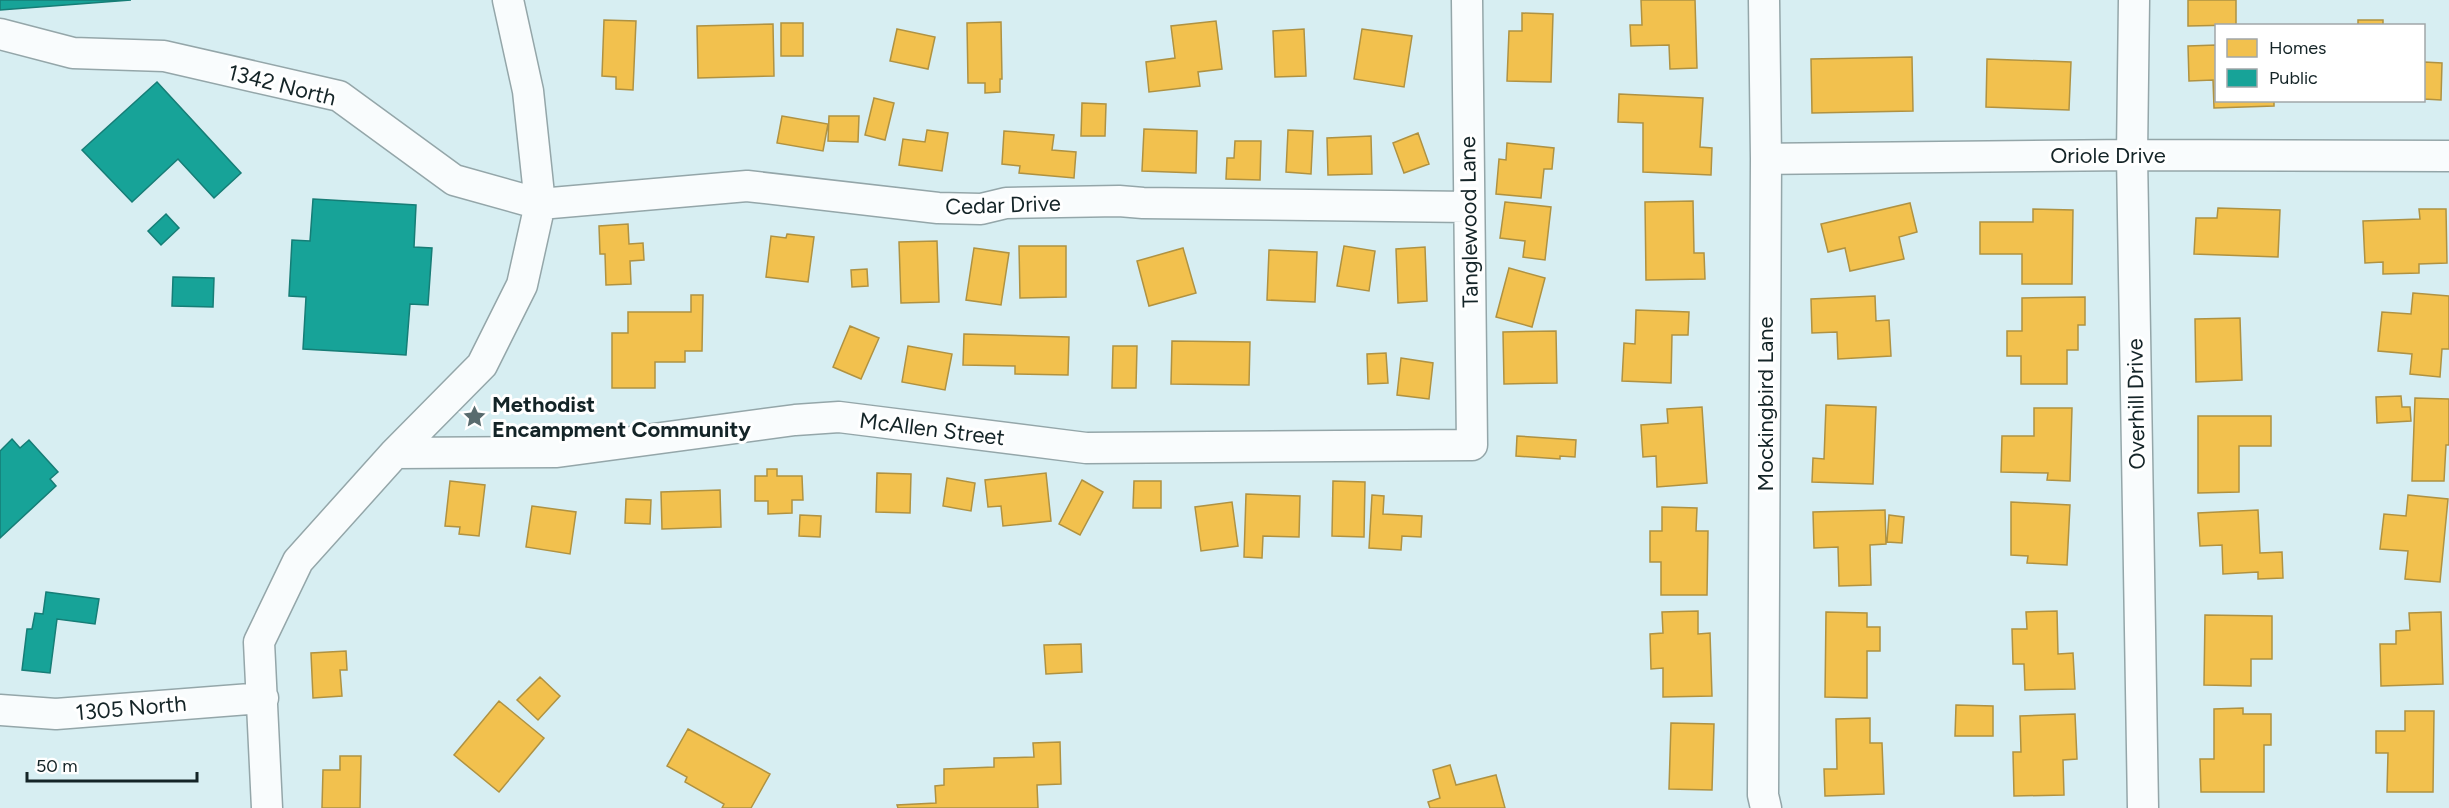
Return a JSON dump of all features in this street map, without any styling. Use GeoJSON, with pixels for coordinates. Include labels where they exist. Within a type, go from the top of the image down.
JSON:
{"type":"FeatureCollection","features":[{"type":"Feature","properties":{"kind":"street"},"geometry":{"type":"LineString","coordinates":[[267,808],[259,642],[298,561],[395,453],[482,365],[522,285],[540,204],[528,91],[508,0]]}},
{"type":"Feature","properties":{"kind":"street","name":"Tanglewood Lane"},"geometry":{"type":"LineString","coordinates":[[1467,0],[1472,445]]}},
{"type":"Feature","properties":{"kind":"street","name":"Mockingbird Lane"},"geometry":{"type":"LineString","coordinates":[[1764,0],[1766,159],[1763,783],[1766,808]]}},
{"type":"Feature","properties":{"kind":"street","name":"Overhill Drive"},"geometry":{"type":"LineString","coordinates":[[2134,0],[2132,155],[2142,808]]}},
{"type":"Feature","properties":{"kind":"street","name":"1342 North"},"geometry":{"type":"LineString","coordinates":[[0,34],[73,53],[164,56],[339,96],[454,180],[540,204]]}},
{"type":"Feature","properties":{"kind":"street","name":"Oriole Drive"},"geometry":{"type":"LineString","coordinates":[[1766,159],[2132,155],[2449,156]]}},
{"type":"Feature","properties":{"kind":"street","name":"Cedar Drive"},"geometry":{"type":"LineString","coordinates":[[540,204],[747,186],[938,208],[981,209],[1006,203],[1119,201],[1469,207]]}},
{"type":"Feature","properties":{"kind":"street","name":"McAllen Street"},"geometry":{"type":"LineString","coordinates":[[395,453],[557,452],[795,420],[839,417],[1086,448],[1472,445]]}},
{"type":"Feature","properties":{"kind":"street","name":"1305 North"},"geometry":{"type":"LineString","coordinates":[[0,710],[57,714],[263,698]]}},
{"type":"Feature","properties":{"kind":"building: Homes"},"geometry":{"type":"Polygon","coordinates":[[[1641,0],[1695,0],[1697,68],[1670,69],[1669,45],[1631,46],[1630,25],[1642,25],[1641,0]]]}},
{"type":"Feature","properties":{"kind":"building: Homes"},"geometry":{"type":"Polygon","coordinates":[[[2188,0],[2236,0],[2236,24],[2188,26],[2188,0]]]}},
{"type":"Feature","properties":{"kind":"building: Homes"},"geometry":{"type":"Polygon","coordinates":[[[1522,13],[1553,14],[1551,82],[1507,81],[1509,31],[1522,31],[1522,13]]]}},
{"type":"Feature","properties":{"kind":"building: Homes"},"geometry":{"type":"Polygon","coordinates":[[[604,20],[636,21],[633,90],[616,89],[616,77],[602,76],[604,20]]]}},
{"type":"Feature","properties":{"kind":"building: Homes"},"geometry":{"type":"Polygon","coordinates":[[[2358,20],[2383,20],[2383,24],[2358,24],[2358,20]]]}},
{"type":"Feature","properties":{"kind":"building: Homes"},"geometry":{"type":"Polygon","coordinates":[[[1216,21],[1222,69],[1198,72],[1200,86],[1149,92],[1146,62],[1175,58],[1171,26],[1216,21]]]}},
{"type":"Feature","properties":{"kind":"building: Homes"},"geometry":{"type":"Polygon","coordinates":[[[1001,22],[1002,79],[1000,79],[1000,92],[985,93],[985,83],[968,83],[967,23],[1001,22]]]}},
{"type":"Feature","properties":{"kind":"building: Homes"},"geometry":{"type":"Polygon","coordinates":[[[781,23],[803,23],[803,56],[781,56],[781,23]]]}},
{"type":"Feature","properties":{"kind":"building: Homes"},"geometry":{"type":"Polygon","coordinates":[[[773,24],[774,76],[698,78],[697,26],[773,24]]]}},
{"type":"Feature","properties":{"kind":"building: Homes"},"geometry":{"type":"Polygon","coordinates":[[[897,29],[935,37],[928,69],[890,61],[897,29]]]}},
{"type":"Feature","properties":{"kind":"building: Homes"},"geometry":{"type":"Polygon","coordinates":[[[1304,29],[1306,76],[1275,77],[1273,31],[1304,29]]]}},
{"type":"Feature","properties":{"kind":"building: Homes"},"geometry":{"type":"Polygon","coordinates":[[[1362,29],[1412,36],[1404,87],[1354,79],[1362,29]]]}},
{"type":"Feature","properties":{"kind":"building: Homes"},"geometry":{"type":"Polygon","coordinates":[[[2215,45],[2215,102],[2274,102],[2274,106],[2214,108],[2213,80],[2189,81],[2188,46],[2215,45]]]}},
{"type":"Feature","properties":{"kind":"building: Homes"},"geometry":{"type":"Polygon","coordinates":[[[1912,57],[1913,111],[1812,113],[1811,59],[1912,57]]]}},
{"type":"Feature","properties":{"kind":"building: Homes"},"geometry":{"type":"Polygon","coordinates":[[[1987,59],[2071,62],[2069,110],[1986,107],[1987,59]]]}},
{"type":"Feature","properties":{"kind":"building: Homes"},"geometry":{"type":"Polygon","coordinates":[[[2425,62],[2442,63],[2441,100],[2425,99],[2425,62]]]}},
{"type":"Feature","properties":{"kind":"building: Homes"},"geometry":{"type":"Polygon","coordinates":[[[1619,94],[1703,98],[1700,147],[1712,148],[1711,175],[1643,172],[1643,123],[1618,122],[1619,94]]]}},
{"type":"Feature","properties":{"kind":"building: Homes"},"geometry":{"type":"Polygon","coordinates":[[[874,98],[894,103],[885,140],[865,135],[874,98]]]}},
{"type":"Feature","properties":{"kind":"building: Homes"},"geometry":{"type":"Polygon","coordinates":[[[1082,103],[1106,104],[1105,136],[1081,136],[1082,103]]]}},
{"type":"Feature","properties":{"kind":"building: Homes"},"geometry":{"type":"Polygon","coordinates":[[[782,116],[828,124],[823,151],[777,143],[782,116]]]}},
{"type":"Feature","properties":{"kind":"building: Homes"},"geometry":{"type":"Polygon","coordinates":[[[829,116],[859,116],[858,142],[828,141],[829,116]]]}},
{"type":"Feature","properties":{"kind":"building: Homes"},"geometry":{"type":"Polygon","coordinates":[[[1144,129],[1197,131],[1196,173],[1142,171],[1144,129]]]}},
{"type":"Feature","properties":{"kind":"building: Homes"},"geometry":{"type":"Polygon","coordinates":[[[927,130],[948,133],[942,171],[899,165],[903,139],[925,142],[927,130]]]}},
{"type":"Feature","properties":{"kind":"building: Homes"},"geometry":{"type":"Polygon","coordinates":[[[1288,130],[1313,131],[1311,174],[1286,172],[1288,130]]]}},
{"type":"Feature","properties":{"kind":"building: Homes"},"geometry":{"type":"Polygon","coordinates":[[[1004,131],[1054,135],[1052,150],[1076,152],[1074,178],[1019,173],[1020,166],[1002,164],[1004,131]]]}},
{"type":"Feature","properties":{"kind":"building: Homes"},"geometry":{"type":"Polygon","coordinates":[[[1418,133],[1429,164],[1404,173],[1393,143],[1418,133]]]}},
{"type":"Feature","properties":{"kind":"building: Homes"},"geometry":{"type":"Polygon","coordinates":[[[1371,136],[1372,174],[1328,175],[1327,138],[1371,136]]]}},
{"type":"Feature","properties":{"kind":"building: Homes"},"geometry":{"type":"Polygon","coordinates":[[[1235,141],[1261,141],[1260,180],[1226,179],[1227,158],[1234,158],[1235,141]]]}},
{"type":"Feature","properties":{"kind":"building: Homes"},"geometry":{"type":"Polygon","coordinates":[[[1507,143],[1554,148],[1552,169],[1544,169],[1541,198],[1496,194],[1499,159],[1506,160],[1507,143]]]}},
{"type":"Feature","properties":{"kind":"building: Homes"},"geometry":{"type":"Polygon","coordinates":[[[1693,201],[1694,253],[1704,253],[1705,279],[1646,280],[1645,202],[1693,201]]]}},
{"type":"Feature","properties":{"kind":"building: Homes"},"geometry":{"type":"Polygon","coordinates":[[[1505,202],[1551,207],[1545,260],[1523,257],[1525,241],[1500,238],[1505,202]]]}},
{"type":"Feature","properties":{"kind":"building: Homes"},"geometry":{"type":"Polygon","coordinates":[[[1910,203],[1917,232],[1899,237],[1904,259],[1850,271],[1845,248],[1828,252],[1821,224],[1910,203]]]}},
{"type":"Feature","properties":{"kind":"building: Homes"},"geometry":{"type":"Polygon","coordinates":[[[2218,208],[2280,210],[2278,257],[2194,254],[2196,218],[2217,218],[2218,208]]]}},
{"type":"Feature","properties":{"kind":"building: Homes"},"geometry":{"type":"Polygon","coordinates":[[[2033,209],[2073,210],[2072,284],[2022,284],[2022,254],[1980,254],[1980,222],[2033,222],[2033,209]]]}},
{"type":"Feature","properties":{"kind":"building: Homes"},"geometry":{"type":"Polygon","coordinates":[[[2419,209],[2446,209],[2447,263],[2419,264],[2419,273],[2383,274],[2383,262],[2365,263],[2363,221],[2420,219],[2419,209]]]}},
{"type":"Feature","properties":{"kind":"building: Homes"},"geometry":{"type":"Polygon","coordinates":[[[628,224],[629,244],[643,243],[644,260],[630,261],[631,284],[606,285],[605,254],[600,254],[599,226],[628,224]]]}},
{"type":"Feature","properties":{"kind":"building: Homes"},"geometry":{"type":"Polygon","coordinates":[[[787,234],[814,237],[808,282],[766,277],[771,236],[786,238],[787,234]]]}},
{"type":"Feature","properties":{"kind":"building: Homes"},"geometry":{"type":"Polygon","coordinates":[[[937,241],[939,302],[901,303],[899,242],[937,241]]]}},
{"type":"Feature","properties":{"kind":"building: Homes"},"geometry":{"type":"Polygon","coordinates":[[[1019,246],[1066,246],[1066,297],[1020,298],[1019,246]]]}},
{"type":"Feature","properties":{"kind":"building: Homes"},"geometry":{"type":"Polygon","coordinates":[[[1344,246],[1375,251],[1369,291],[1337,286],[1344,246]]]}},
{"type":"Feature","properties":{"kind":"building: Homes"},"geometry":{"type":"Polygon","coordinates":[[[1425,247],[1427,301],[1398,303],[1396,249],[1425,247]]]}},
{"type":"Feature","properties":{"kind":"building: Homes"},"geometry":{"type":"Polygon","coordinates":[[[974,248],[1009,253],[1001,305],[966,300],[974,248]]]}},
{"type":"Feature","properties":{"kind":"building: Homes"},"geometry":{"type":"Polygon","coordinates":[[[1183,248],[1196,293],[1149,306],[1137,261],[1183,248]]]}},
{"type":"Feature","properties":{"kind":"building: Homes"},"geometry":{"type":"Polygon","coordinates":[[[1269,250],[1317,252],[1315,302],[1267,300],[1269,250]]]}},
{"type":"Feature","properties":{"kind":"building: Homes"},"geometry":{"type":"Polygon","coordinates":[[[1509,268],[1545,278],[1532,327],[1496,317],[1509,268]]]}},
{"type":"Feature","properties":{"kind":"building: Homes"},"geometry":{"type":"Polygon","coordinates":[[[867,269],[868,286],[852,287],[851,270],[867,269]]]}},
{"type":"Feature","properties":{"kind":"building: Homes"},"geometry":{"type":"Polygon","coordinates":[[[2413,293],[2449,296],[2449,349],[2442,349],[2440,377],[2410,374],[2412,354],[2378,351],[2382,312],[2411,314],[2413,293]]]}},
{"type":"Feature","properties":{"kind":"building: Homes"},"geometry":{"type":"Polygon","coordinates":[[[691,295],[703,295],[702,351],[685,351],[685,362],[655,362],[655,388],[612,388],[612,333],[628,333],[628,312],[691,312],[691,295]]]}},
{"type":"Feature","properties":{"kind":"building: Homes"},"geometry":{"type":"Polygon","coordinates":[[[1875,296],[1876,321],[1889,320],[1891,356],[1838,359],[1837,332],[1812,333],[1811,299],[1875,296]]]}},
{"type":"Feature","properties":{"kind":"building: Homes"},"geometry":{"type":"Polygon","coordinates":[[[2085,297],[2085,325],[2078,325],[2078,350],[2067,350],[2067,384],[2021,384],[2021,356],[2007,356],[2007,331],[2022,331],[2022,298],[2085,297]]]}},
{"type":"Feature","properties":{"kind":"building: Homes"},"geometry":{"type":"Polygon","coordinates":[[[1636,310],[1689,312],[1688,335],[1672,335],[1671,383],[1622,381],[1624,343],[1635,344],[1636,310]]]}},
{"type":"Feature","properties":{"kind":"building: Homes"},"geometry":{"type":"Polygon","coordinates":[[[2240,318],[2242,380],[2196,382],[2195,319],[2240,318]]]}},
{"type":"Feature","properties":{"kind":"building: Homes"},"geometry":{"type":"Polygon","coordinates":[[[850,326],[879,338],[861,379],[833,367],[850,326]]]}},
{"type":"Feature","properties":{"kind":"building: Homes"},"geometry":{"type":"Polygon","coordinates":[[[1556,331],[1557,383],[1504,384],[1503,332],[1556,331]]]}},
{"type":"Feature","properties":{"kind":"building: Homes"},"geometry":{"type":"Polygon","coordinates":[[[964,334],[1069,337],[1068,375],[1015,374],[1015,366],[963,365],[964,334]]]}},
{"type":"Feature","properties":{"kind":"building: Homes"},"geometry":{"type":"Polygon","coordinates":[[[1172,341],[1250,342],[1249,385],[1171,384],[1172,341]]]}},
{"type":"Feature","properties":{"kind":"building: Homes"},"geometry":{"type":"Polygon","coordinates":[[[908,346],[952,354],[945,390],[902,382],[908,346]]]}},
{"type":"Feature","properties":{"kind":"building: Homes"},"geometry":{"type":"Polygon","coordinates":[[[1113,346],[1137,346],[1136,388],[1112,388],[1113,346]]]}},
{"type":"Feature","properties":{"kind":"building: Homes"},"geometry":{"type":"Polygon","coordinates":[[[1386,353],[1388,383],[1368,384],[1367,354],[1386,353]]]}},
{"type":"Feature","properties":{"kind":"building: Homes"},"geometry":{"type":"Polygon","coordinates":[[[1401,358],[1433,363],[1429,399],[1397,395],[1401,358]]]}},
{"type":"Feature","properties":{"kind":"building: Homes"},"geometry":{"type":"Polygon","coordinates":[[[2401,396],[2402,407],[2410,407],[2411,421],[2377,423],[2376,397],[2401,396]]]}},
{"type":"Feature","properties":{"kind":"building: Homes"},"geometry":{"type":"Polygon","coordinates":[[[2415,398],[2449,399],[2449,445],[2446,445],[2444,481],[2412,481],[2415,398]]]}},
{"type":"Feature","properties":{"kind":"building: Homes"},"geometry":{"type":"Polygon","coordinates":[[[1826,405],[1876,407],[1873,484],[1812,482],[1813,458],[1824,459],[1826,405]]]}},
{"type":"Feature","properties":{"kind":"building: Homes"},"geometry":{"type":"Polygon","coordinates":[[[1702,407],[1707,483],[1657,487],[1656,456],[1643,457],[1641,425],[1668,423],[1667,409],[1702,407]]]}},
{"type":"Feature","properties":{"kind":"building: Homes"},"geometry":{"type":"Polygon","coordinates":[[[2034,408],[2072,408],[2070,481],[2047,480],[2048,473],[2001,472],[2002,436],[2034,436],[2034,408]]]}},
{"type":"Feature","properties":{"kind":"building: Homes"},"geometry":{"type":"Polygon","coordinates":[[[2198,416],[2271,416],[2271,446],[2239,446],[2239,492],[2198,493],[2198,416]]]}},
{"type":"Feature","properties":{"kind":"building: Homes"},"geometry":{"type":"Polygon","coordinates":[[[1517,436],[1576,440],[1575,457],[1560,456],[1560,459],[1516,456],[1517,436]]]}},
{"type":"Feature","properties":{"kind":"building: Homes"},"geometry":{"type":"Polygon","coordinates":[[[767,469],[777,469],[777,476],[802,476],[803,500],[792,500],[792,513],[768,514],[768,501],[755,501],[755,476],[767,476],[767,469]]]}},
{"type":"Feature","properties":{"kind":"building: Homes"},"geometry":{"type":"Polygon","coordinates":[[[877,473],[911,474],[910,513],[876,512],[877,473]]]}},
{"type":"Feature","properties":{"kind":"building: Homes"},"geometry":{"type":"Polygon","coordinates":[[[1046,473],[1051,521],[1003,526],[1001,506],[988,507],[985,480],[1046,473]]]}},
{"type":"Feature","properties":{"kind":"building: Homes"},"geometry":{"type":"Polygon","coordinates":[[[947,478],[975,483],[971,511],[943,506],[947,478]]]}},
{"type":"Feature","properties":{"kind":"building: Homes"},"geometry":{"type":"Polygon","coordinates":[[[1082,480],[1103,492],[1080,535],[1059,524],[1082,480]]]}},
{"type":"Feature","properties":{"kind":"building: Homes"},"geometry":{"type":"Polygon","coordinates":[[[450,481],[485,485],[479,536],[459,534],[460,527],[445,526],[450,481]]]}},
{"type":"Feature","properties":{"kind":"building: Homes"},"geometry":{"type":"Polygon","coordinates":[[[1134,481],[1161,481],[1161,508],[1133,508],[1134,481]]]}},
{"type":"Feature","properties":{"kind":"building: Homes"},"geometry":{"type":"Polygon","coordinates":[[[1333,481],[1365,482],[1364,537],[1332,536],[1333,481]]]}},
{"type":"Feature","properties":{"kind":"building: Homes"},"geometry":{"type":"Polygon","coordinates":[[[720,490],[721,527],[662,529],[661,492],[720,490]]]}},
{"type":"Feature","properties":{"kind":"building: Homes"},"geometry":{"type":"Polygon","coordinates":[[[1246,494],[1300,496],[1299,537],[1263,536],[1262,558],[1244,557],[1246,494]]]}},
{"type":"Feature","properties":{"kind":"building: Homes"},"geometry":{"type":"Polygon","coordinates":[[[1372,495],[1384,496],[1383,514],[1422,516],[1421,537],[1402,536],[1401,550],[1369,548],[1372,495]]]}},
{"type":"Feature","properties":{"kind":"building: Homes"},"geometry":{"type":"Polygon","coordinates":[[[2408,495],[2448,499],[2440,582],[2405,579],[2408,551],[2380,549],[2384,514],[2406,516],[2408,495]]]}},
{"type":"Feature","properties":{"kind":"building: Homes"},"geometry":{"type":"Polygon","coordinates":[[[626,499],[651,500],[650,524],[625,523],[626,499]]]}},
{"type":"Feature","properties":{"kind":"building: Homes"},"geometry":{"type":"Polygon","coordinates":[[[1232,502],[1238,546],[1201,551],[1195,507],[1232,502]]]}},
{"type":"Feature","properties":{"kind":"building: Homes"},"geometry":{"type":"Polygon","coordinates":[[[2011,502],[2070,505],[2067,565],[2027,563],[2028,556],[2011,555],[2011,502]]]}},
{"type":"Feature","properties":{"kind":"building: Homes"},"geometry":{"type":"Polygon","coordinates":[[[532,506],[576,512],[570,554],[526,547],[532,506]]]}},
{"type":"Feature","properties":{"kind":"building: Homes"},"geometry":{"type":"Polygon","coordinates":[[[1662,507],[1697,508],[1696,531],[1708,531],[1707,595],[1661,595],[1661,562],[1650,562],[1650,531],[1662,531],[1662,507]]]}},
{"type":"Feature","properties":{"kind":"building: Homes"},"geometry":{"type":"Polygon","coordinates":[[[1885,510],[1886,544],[1870,545],[1871,585],[1839,586],[1838,547],[1814,548],[1813,512],[1885,510]]]}},
{"type":"Feature","properties":{"kind":"building: Homes"},"geometry":{"type":"Polygon","coordinates":[[[2258,510],[2260,553],[2282,552],[2283,578],[2258,579],[2258,572],[2223,574],[2222,545],[2200,546],[2198,513],[2258,510]]]}},
{"type":"Feature","properties":{"kind":"building: Homes"},"geometry":{"type":"Polygon","coordinates":[[[800,515],[821,516],[820,537],[799,536],[800,515]]]}},
{"type":"Feature","properties":{"kind":"building: Homes"},"geometry":{"type":"Polygon","coordinates":[[[1889,515],[1904,517],[1902,543],[1887,542],[1889,515]]]}},
{"type":"Feature","properties":{"kind":"building: Homes"},"geometry":{"type":"Polygon","coordinates":[[[1698,611],[1698,634],[1710,633],[1712,696],[1663,697],[1663,668],[1651,669],[1650,634],[1663,633],[1662,612],[1698,611]]]}},
{"type":"Feature","properties":{"kind":"building: Homes"},"geometry":{"type":"Polygon","coordinates":[[[2057,611],[2058,654],[2073,653],[2075,689],[2025,690],[2024,664],[2013,664],[2012,629],[2027,629],[2026,612],[2057,611]]]}},
{"type":"Feature","properties":{"kind":"building: Homes"},"geometry":{"type":"Polygon","coordinates":[[[1826,612],[1867,613],[1867,627],[1880,627],[1880,651],[1867,651],[1867,698],[1825,697],[1826,612]]]}},
{"type":"Feature","properties":{"kind":"building: Homes"},"geometry":{"type":"Polygon","coordinates":[[[2441,612],[2443,684],[2381,686],[2380,644],[2396,644],[2396,631],[2410,630],[2409,613],[2441,612]]]}},
{"type":"Feature","properties":{"kind":"building: Homes"},"geometry":{"type":"Polygon","coordinates":[[[2205,615],[2272,616],[2272,659],[2251,659],[2251,686],[2204,685],[2205,615]]]}},
{"type":"Feature","properties":{"kind":"building: Homes"},"geometry":{"type":"Polygon","coordinates":[[[1081,644],[1082,672],[1046,674],[1044,645],[1081,644]]]}},
{"type":"Feature","properties":{"kind":"building: Homes"},"geometry":{"type":"Polygon","coordinates":[[[346,651],[347,670],[340,670],[342,696],[313,698],[311,653],[346,651]]]}},
{"type":"Feature","properties":{"kind":"building: Homes"},"geometry":{"type":"Polygon","coordinates":[[[540,677],[560,696],[538,720],[517,700],[540,677]]]}},
{"type":"Feature","properties":{"kind":"building: Homes"},"geometry":{"type":"Polygon","coordinates":[[[499,701],[544,738],[499,792],[454,755],[499,701]]]}},
{"type":"Feature","properties":{"kind":"building: Homes"},"geometry":{"type":"Polygon","coordinates":[[[1956,705],[1993,706],[1993,736],[1955,736],[1956,705]]]}},
{"type":"Feature","properties":{"kind":"building: Homes"},"geometry":{"type":"Polygon","coordinates":[[[2243,708],[2243,714],[2271,714],[2271,745],[2264,745],[2264,792],[2201,792],[2200,759],[2214,759],[2214,709],[2243,708]]]}},
{"type":"Feature","properties":{"kind":"building: Homes"},"geometry":{"type":"Polygon","coordinates":[[[2405,711],[2434,711],[2433,792],[2387,792],[2388,753],[2376,753],[2376,731],[2405,731],[2405,711]]]}},
{"type":"Feature","properties":{"kind":"building: Homes"},"geometry":{"type":"Polygon","coordinates":[[[2075,714],[2077,759],[2063,760],[2064,795],[2014,796],[2013,752],[2021,752],[2020,716],[2075,714]]]}},
{"type":"Feature","properties":{"kind":"building: Homes"},"geometry":{"type":"Polygon","coordinates":[[[1870,718],[1870,743],[1882,743],[1884,794],[1825,796],[1824,769],[1837,769],[1836,719],[1870,718]]]}},
{"type":"Feature","properties":{"kind":"building: Homes"},"geometry":{"type":"Polygon","coordinates":[[[1671,723],[1714,724],[1712,790],[1669,789],[1671,723]]]}},
{"type":"Feature","properties":{"kind":"building: Homes"},"geometry":{"type":"Polygon","coordinates":[[[688,729],[770,774],[751,808],[722,808],[724,804],[685,782],[687,777],[667,766],[688,729]]]}},
{"type":"Feature","properties":{"kind":"building: Homes"},"geometry":{"type":"Polygon","coordinates":[[[1060,742],[1061,784],[1037,785],[1038,808],[898,808],[897,805],[936,803],[935,786],[944,785],[944,769],[994,767],[994,758],[1034,757],[1033,743],[1060,742]]]}},
{"type":"Feature","properties":{"kind":"building: Homes"},"geometry":{"type":"Polygon","coordinates":[[[340,756],[361,756],[360,808],[322,808],[323,770],[340,770],[340,756]]]}},
{"type":"Feature","properties":{"kind":"building: Homes"},"geometry":{"type":"Polygon","coordinates":[[[1450,765],[1456,785],[1496,775],[1505,808],[1430,808],[1428,802],[1440,798],[1433,770],[1450,765]]]}},
{"type":"Feature","properties":{"kind":"building: Public"},"geometry":{"type":"Polygon","coordinates":[[[0,0],[131,0],[0,10],[0,0]]]}},
{"type":"Feature","properties":{"kind":"building: Public"},"geometry":{"type":"Polygon","coordinates":[[[157,82],[241,173],[214,198],[178,159],[132,202],[82,150],[157,82]]]}},
{"type":"Feature","properties":{"kind":"building: Public"},"geometry":{"type":"Polygon","coordinates":[[[313,199],[416,205],[414,247],[432,248],[428,305],[410,304],[406,355],[303,349],[306,297],[289,296],[292,240],[310,241],[313,199]]]}},
{"type":"Feature","properties":{"kind":"building: Public"},"geometry":{"type":"Polygon","coordinates":[[[166,214],[179,228],[161,245],[148,231],[166,214]]]}},
{"type":"Feature","properties":{"kind":"building: Public"},"geometry":{"type":"Polygon","coordinates":[[[173,277],[214,278],[213,307],[172,306],[173,277]]]}},
{"type":"Feature","properties":{"kind":"building: Public"},"geometry":{"type":"Polygon","coordinates":[[[12,439],[20,448],[29,440],[58,472],[50,479],[56,486],[0,538],[0,451],[12,439]]]}},
{"type":"Feature","properties":{"kind":"building: Public"},"geometry":{"type":"Polygon","coordinates":[[[46,592],[99,599],[95,624],[57,619],[50,673],[22,670],[27,629],[32,629],[35,613],[43,614],[46,592]]]}},
{"type":"Feature","properties":{"kind":"place","name":"Methodist Encampment Community"},"geometry":{"type":"Point","coordinates":[474,417]}}]}
